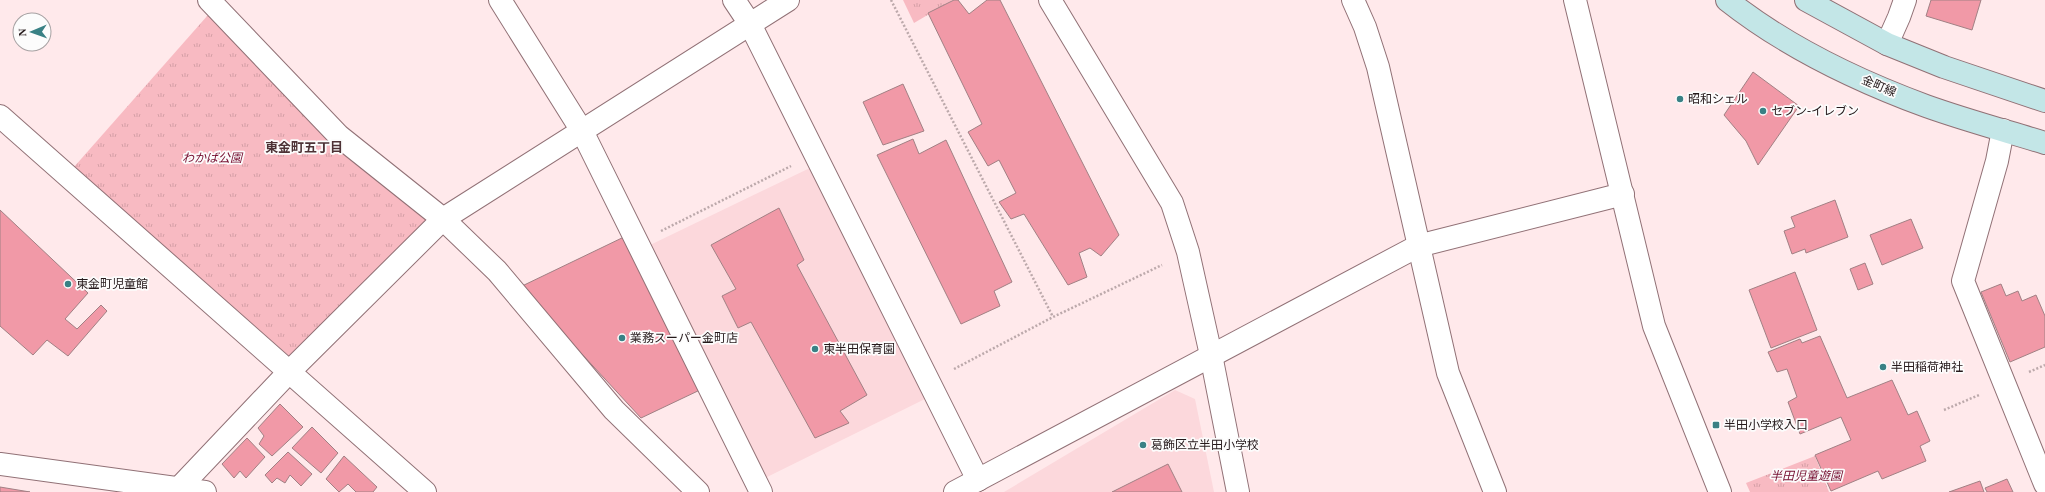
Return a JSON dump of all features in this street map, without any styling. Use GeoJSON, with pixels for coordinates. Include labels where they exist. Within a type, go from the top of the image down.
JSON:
{"type":"FeatureCollection","features":[{"type":"Feature","properties":{"kind":"main road","name":"金町線"},"geometry":{"type":"LineString","coordinates":[[1727,0],[1753,21],[1837,68],[1926,106],[2045,143]]}},
{"type":"Feature","properties":{"kind":"main road"},"geometry":{"type":"LineString","coordinates":[[1806,0],[1887,44],[1944,67],[2045,101]]}},
{"type":"Feature","properties":{"kind":"street"},"geometry":{"type":"LineString","coordinates":[[209,0],[339,136],[443,219],[497,271],[614,410],[698,492]]}},
{"type":"Feature","properties":{"kind":"street"},"geometry":{"type":"LineString","coordinates":[[500,0],[582,132],[761,492]]}},
{"type":"Feature","properties":{"kind":"street"},"geometry":{"type":"LineString","coordinates":[[734,0],[750,24],[978,480]]}},
{"type":"Feature","properties":{"kind":"street"},"geometry":{"type":"LineString","coordinates":[[0,464],[190,490],[289,372],[443,219],[788,0]]}},
{"type":"Feature","properties":{"kind":"street"},"geometry":{"type":"LineString","coordinates":[[1050,0],[1172,203],[1188,252],[1211,355],[1238,492]]}},
{"type":"Feature","properties":{"kind":"street"},"geometry":{"type":"LineString","coordinates":[[1353,0],[1366,27],[1378,67],[1448,373],[1495,492]]}},
{"type":"Feature","properties":{"kind":"street"},"geometry":{"type":"LineString","coordinates":[[1887,44],[1905,0]]}},
{"type":"Feature","properties":{"kind":"street"},"geometry":{"type":"LineString","coordinates":[[1580,3],[1602,117],[1623,194],[1654,326],[1720,492]]}},
{"type":"Feature","properties":{"kind":"street"},"geometry":{"type":"LineString","coordinates":[[0,116],[425,492]]}},
{"type":"Feature","properties":{"kind":"street"},"geometry":{"type":"LineString","coordinates":[[2003,130],[1997,161],[1963,281],[2045,484]]}},
{"type":"Feature","properties":{"kind":"street"},"geometry":{"type":"LineString","coordinates":[[955,492],[1418,246],[1623,194]]}},
{"type":"Feature","properties":{"kind":"path"},"geometry":{"type":"LineString","coordinates":[[891,0],[1053,317]]}},
{"type":"Feature","properties":{"kind":"path"},"geometry":{"type":"LineString","coordinates":[[637,242],[814,154]]}},
{"type":"Feature","properties":{"kind":"path"},"geometry":{"type":"LineString","coordinates":[[928,382],[1053,317],[1188,252]]}},
{"type":"Feature","properties":{"kind":"shaded area"},"geometry":{"type":"Polygon","coordinates":[[[812,167],[927,398],[763,479],[648,246],[812,167]]]}},
{"type":"Feature","properties":{"kind":"shaded area","name":"葛飾区立半田小学校"},"geometry":{"type":"Polygon","coordinates":[[[1175,390],[1195,399],[1214,492],[1004,492],[1175,390]]]}},
{"type":"Feature","properties":{"kind":"green space"},"geometry":{"type":"Polygon","coordinates":[[[903,0],[953,0],[914,23],[903,0]]]}},
{"type":"Feature","properties":{"kind":"green space","name":"わかば公園"},"geometry":{"type":"Polygon","coordinates":[[[208,15],[429,218],[289,356],[74,167],[208,15]]]}},
{"type":"Feature","properties":{"kind":"green space","name":"半田児童遊園"},"geometry":{"type":"Polygon","coordinates":[[[1815,456],[1829,492],[1750,492],[1746,483],[1815,456]]]}},
{"type":"Feature","properties":{"kind":"building"},"geometry":{"type":"Polygon","coordinates":[[[954,0],[958,0],[969,14],[987,0],[1000,0],[1119,235],[1101,256],[1090,248],[1079,253],[1087,277],[1068,285],[1024,214],[1011,219],[999,202],[1016,193],[999,160],[988,166],[968,132],[982,124],[928,13],[954,0]]]}},
{"type":"Feature","properties":{"kind":"building"},"geometry":{"type":"Polygon","coordinates":[[[1931,0],[1981,0],[1972,30],[1926,16],[1931,0]]]}},
{"type":"Feature","properties":{"kind":"building"},"geometry":{"type":"Polygon","coordinates":[[[1753,72],[1799,106],[1758,165],[1746,141],[1724,115],[1753,72]]]}},
{"type":"Feature","properties":{"kind":"building"},"geometry":{"type":"Polygon","coordinates":[[[903,84],[924,131],[883,145],[863,102],[903,84]]]}},
{"type":"Feature","properties":{"kind":"building"},"geometry":{"type":"Polygon","coordinates":[[[913,139],[919,154],[946,140],[1012,282],[994,291],[1000,306],[961,324],[877,155],[913,139]]]}},
{"type":"Feature","properties":{"kind":"building"},"geometry":{"type":"Polygon","coordinates":[[[1835,200],[1848,237],[1806,253],[1805,249],[1792,254],[1784,231],[1795,227],[1791,217],[1835,200]]]}},
{"type":"Feature","properties":{"kind":"building"},"geometry":{"type":"Polygon","coordinates":[[[779,208],[804,260],[797,265],[867,395],[840,411],[849,423],[815,438],[751,322],[738,328],[722,296],[736,289],[711,245],[779,208]]]}},
{"type":"Feature","properties":{"kind":"building"},"geometry":{"type":"Polygon","coordinates":[[[0,210],[88,293],[65,319],[77,329],[101,305],[107,311],[68,356],[47,340],[33,355],[0,326],[0,210]]]}},
{"type":"Feature","properties":{"kind":"building"},"geometry":{"type":"Polygon","coordinates":[[[1911,219],[1923,248],[1882,265],[1870,235],[1911,219]]]}},
{"type":"Feature","properties":{"kind":"building","name":"業務スーパー金町店"},"geometry":{"type":"Polygon","coordinates":[[[626,236],[702,389],[641,418],[520,287],[626,236]]]}},
{"type":"Feature","properties":{"kind":"building"},"geometry":{"type":"Polygon","coordinates":[[[1865,263],[1873,284],[1858,290],[1850,269],[1865,263]]]}},
{"type":"Feature","properties":{"kind":"building"},"geometry":{"type":"Polygon","coordinates":[[[1795,272],[1817,330],[1771,348],[1749,290],[1795,272]]]}},
{"type":"Feature","properties":{"kind":"building"},"geometry":{"type":"Polygon","coordinates":[[[2001,284],[2006,296],[2018,291],[2022,301],[2036,295],[2045,316],[2045,347],[2010,362],[1981,292],[2001,284]]]}},
{"type":"Feature","properties":{"kind":"building"},"geometry":{"type":"Polygon","coordinates":[[[1820,336],[1847,398],[1892,380],[1908,415],[1917,411],[1930,441],[1920,446],[1926,461],[1882,479],[1878,471],[1831,491],[1815,455],[1851,440],[1841,417],[1800,434],[1788,402],[1797,397],[1787,369],[1777,372],[1768,352],[1800,339],[1802,343],[1820,336]]]}},
{"type":"Feature","properties":{"kind":"building"},"geometry":{"type":"Polygon","coordinates":[[[280,404],[303,427],[272,456],[259,444],[264,436],[258,428],[280,404]]]}},
{"type":"Feature","properties":{"kind":"building"},"geometry":{"type":"Polygon","coordinates":[[[312,427],[338,453],[321,473],[292,448],[312,427]]]}},
{"type":"Feature","properties":{"kind":"building"},"geometry":{"type":"Polygon","coordinates":[[[247,438],[265,457],[246,478],[240,471],[234,478],[222,464],[247,438]]]}},
{"type":"Feature","properties":{"kind":"building"},"geometry":{"type":"Polygon","coordinates":[[[288,452],[312,474],[301,486],[290,475],[285,483],[277,478],[272,483],[265,475],[288,452]]]}},
{"type":"Feature","properties":{"kind":"building"},"geometry":{"type":"Polygon","coordinates":[[[344,456],[377,487],[373,492],[356,492],[348,484],[339,492],[326,479],[344,456]]]}},
{"type":"Feature","properties":{"kind":"building"},"geometry":{"type":"Polygon","coordinates":[[[1168,464],[1182,492],[1112,492],[1168,464]]]}},
{"type":"Feature","properties":{"kind":"building"},"geometry":{"type":"Polygon","coordinates":[[[2007,479],[2013,492],[1987,492],[1985,488],[2007,479]]]}},
{"type":"Feature","properties":{"kind":"building"},"geometry":{"type":"Polygon","coordinates":[[[1980,481],[1984,492],[1949,492],[1980,481]]]}},
{"type":"Feature","properties":{"kind":"building"},"geometry":{"type":"Polygon","coordinates":[[[0,487],[30,492],[0,492],[0,487]]]}},
{"type":"Feature","properties":{"kind":"place","name":"昭和シェル"},"geometry":{"type":"Point","coordinates":[1680,99]}},
{"type":"Feature","properties":{"kind":"place","name":"セブン-イレブン"},"geometry":{"type":"Point","coordinates":[1763,111]}},
{"type":"Feature","properties":{"kind":"place","name":"東金町児童館"},"geometry":{"type":"Point","coordinates":[68,284]}},
{"type":"Feature","properties":{"kind":"place","name":"業務スーパー金町店"},"geometry":{"type":"Point","coordinates":[622,338]}},
{"type":"Feature","properties":{"kind":"place","name":"東半田保育園"},"geometry":{"type":"Point","coordinates":[815,349]}},
{"type":"Feature","properties":{"kind":"place","name":"半田稲荷神社"},"geometry":{"type":"Point","coordinates":[1883,367]}},
{"type":"Feature","properties":{"kind":"place","name":"半田小学校入口"},"geometry":{"type":"Point","coordinates":[1716,425]}},
{"type":"Feature","properties":{"kind":"place","name":"葛飾区立半田小学校"},"geometry":{"type":"Point","coordinates":[1143,445]}},
{"type":"Feature","properties":{"kind":"district","name":"東金町五丁目"},"geometry":{"type":"Point","coordinates":[304,147]}}]}
